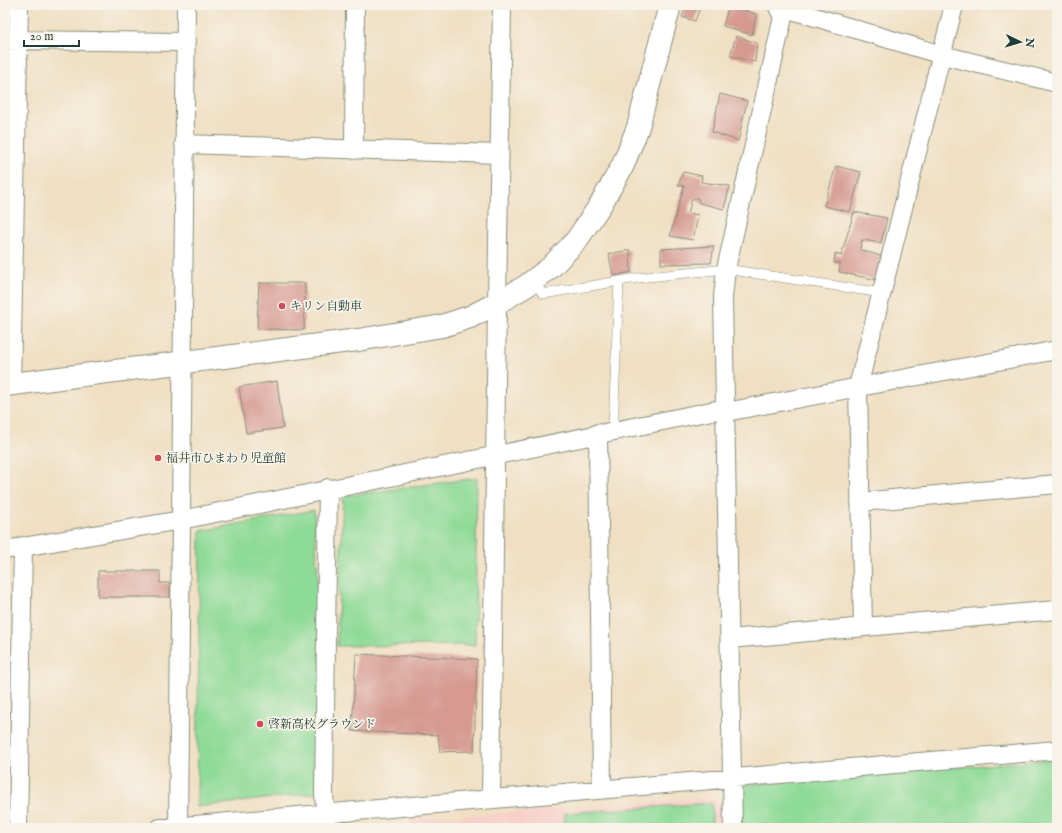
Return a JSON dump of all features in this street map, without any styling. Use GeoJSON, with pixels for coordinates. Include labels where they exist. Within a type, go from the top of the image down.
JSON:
{"type":"FeatureCollection","features":[{"type":"Feature","properties":{"kind":"street"},"geometry":{"type":"LineString","coordinates":[[19,5],[11,40],[8,385],[358,340],[442,326],[470,317],[497,303],[550,268],[576,242],[601,204],[623,165],[638,127],[670,5]]}},
{"type":"Feature","properties":{"kind":"street"},"geometry":{"type":"LineString","coordinates":[[178,827],[186,5]]}},
{"type":"Feature","properties":{"kind":"street"},"geometry":{"type":"LineString","coordinates":[[354,150],[355,5]]}},
{"type":"Feature","properties":{"kind":"street"},"geometry":{"type":"LineString","coordinates":[[491,799],[502,5]]}},
{"type":"Feature","properties":{"kind":"street"},"geometry":{"type":"LineString","coordinates":[[863,626],[858,387],[954,5]]}},
{"type":"Feature","properties":{"kind":"street"},"geometry":{"type":"LineString","coordinates":[[778,6],[942,55],[1057,83]]}},
{"type":"Feature","properties":{"kind":"street"},"geometry":{"type":"LineString","coordinates":[[733,828],[723,297],[726,268],[783,18],[778,6]]}},
{"type":"Feature","properties":{"kind":"street"},"geometry":{"type":"LineString","coordinates":[[11,40],[186,42]]}},
{"type":"Feature","properties":{"kind":"street"},"geometry":{"type":"LineString","coordinates":[[184,144],[500,154]]}},
{"type":"Feature","properties":{"kind":"street"},"geometry":{"type":"LineString","coordinates":[[5,550],[181,520],[328,488],[606,432],[1057,350]]}},
{"type":"Feature","properties":{"kind":"street"},"geometry":{"type":"LineString","coordinates":[[602,789],[606,432]]}},
{"type":"Feature","properties":{"kind":"street"},"geometry":{"type":"LineString","coordinates":[[860,502],[1057,484]]}},
{"type":"Feature","properties":{"kind":"street"},"geometry":{"type":"LineString","coordinates":[[326,821],[324,792],[328,488]]}},
{"type":"Feature","properties":{"kind":"street"},"geometry":{"type":"LineString","coordinates":[[18,828],[23,546]]}},
{"type":"Feature","properties":{"kind":"street"},"geometry":{"type":"LineString","coordinates":[[730,639],[863,626],[1057,610]]}},
{"type":"Feature","properties":{"kind":"street"},"geometry":{"type":"LineString","coordinates":[[160,828],[326,821],[491,799],[1057,750]]}},
{"type":"Feature","properties":{"kind":"lane"},"geometry":{"type":"LineString","coordinates":[[533,280],[543,294],[619,281],[726,268],[882,293]]}},
{"type":"Feature","properties":{"kind":"lane"},"geometry":{"type":"LineString","coordinates":[[606,432],[619,281]]}},
{"type":"Feature","properties":{"kind":"shaded area"},"geometry":{"type":"Polygon","coordinates":[[[714,798],[722,807],[722,828],[410,828],[410,819],[714,798]]]}},
{"type":"Feature","properties":{"kind":"green space"},"geometry":{"type":"Polygon","coordinates":[[[477,478],[475,645],[337,646],[343,496],[477,478]]]}},
{"type":"Feature","properties":{"kind":"green space","name":"啓新高校グラウンド"},"geometry":{"type":"Polygon","coordinates":[[[314,510],[322,656],[324,792],[197,807],[200,531],[314,510]]]}},
{"type":"Feature","properties":{"kind":"green space"},"geometry":{"type":"Polygon","coordinates":[[[1057,759],[1057,828],[742,828],[741,785],[1057,759]]]}},
{"type":"Feature","properties":{"kind":"green space"},"geometry":{"type":"Polygon","coordinates":[[[712,803],[712,828],[564,828],[565,813],[712,803]]]}},
{"type":"Feature","properties":{"kind":"building"},"geometry":{"type":"Polygon","coordinates":[[[687,5],[701,5],[695,21],[682,17],[687,5]]]}},
{"type":"Feature","properties":{"kind":"building"},"geometry":{"type":"Polygon","coordinates":[[[729,5],[756,14],[752,35],[723,26],[729,5]]]}},
{"type":"Feature","properties":{"kind":"building"},"geometry":{"type":"Polygon","coordinates":[[[736,36],[757,43],[755,62],[730,56],[736,36]]]}},
{"type":"Feature","properties":{"kind":"building"},"geometry":{"type":"Polygon","coordinates":[[[720,94],[747,101],[738,141],[712,132],[720,94]]]}},
{"type":"Feature","properties":{"kind":"building"},"geometry":{"type":"Polygon","coordinates":[[[836,166],[861,172],[850,212],[824,206],[836,166]]]}},
{"type":"Feature","properties":{"kind":"building"},"geometry":{"type":"Polygon","coordinates":[[[683,172],[702,176],[701,182],[730,186],[724,209],[699,203],[698,198],[692,199],[688,213],[698,215],[693,240],[670,236],[684,186],[678,185],[683,172]]]}},
{"type":"Feature","properties":{"kind":"building"},"geometry":{"type":"Polygon","coordinates":[[[854,212],[887,218],[881,243],[862,240],[860,250],[881,256],[877,280],[839,272],[840,263],[834,263],[835,253],[841,256],[854,212]]]}},
{"type":"Feature","properties":{"kind":"building"},"geometry":{"type":"Polygon","coordinates":[[[714,246],[711,263],[661,264],[661,249],[714,246]]]}},
{"type":"Feature","properties":{"kind":"building"},"geometry":{"type":"Polygon","coordinates":[[[630,250],[631,272],[613,276],[609,254],[630,250]]]}},
{"type":"Feature","properties":{"kind":"building"},"geometry":{"type":"Polygon","coordinates":[[[259,283],[305,283],[304,330],[257,329],[259,283]]]}},
{"type":"Feature","properties":{"kind":"building"},"geometry":{"type":"Polygon","coordinates":[[[277,381],[283,428],[246,433],[239,387],[277,381]]]}},
{"type":"Feature","properties":{"kind":"building"},"geometry":{"type":"Polygon","coordinates":[[[98,571],[160,571],[160,583],[170,583],[170,597],[98,597],[98,571]]]}},
{"type":"Feature","properties":{"kind":"building"},"geometry":{"type":"Polygon","coordinates":[[[356,654],[477,659],[474,752],[440,752],[438,735],[352,731],[356,654]]]}},
{"type":"Feature","properties":{"kind":"place","name":"キリン自動車"},"geometry":{"type":"Point","coordinates":[282,306]}},
{"type":"Feature","properties":{"kind":"place","name":"福井市ひまわり児童館"},"geometry":{"type":"Point","coordinates":[158,458]}},
{"type":"Feature","properties":{"kind":"place","name":"啓新高校グラウンド"},"geometry":{"type":"Point","coordinates":[260,724]}}]}
